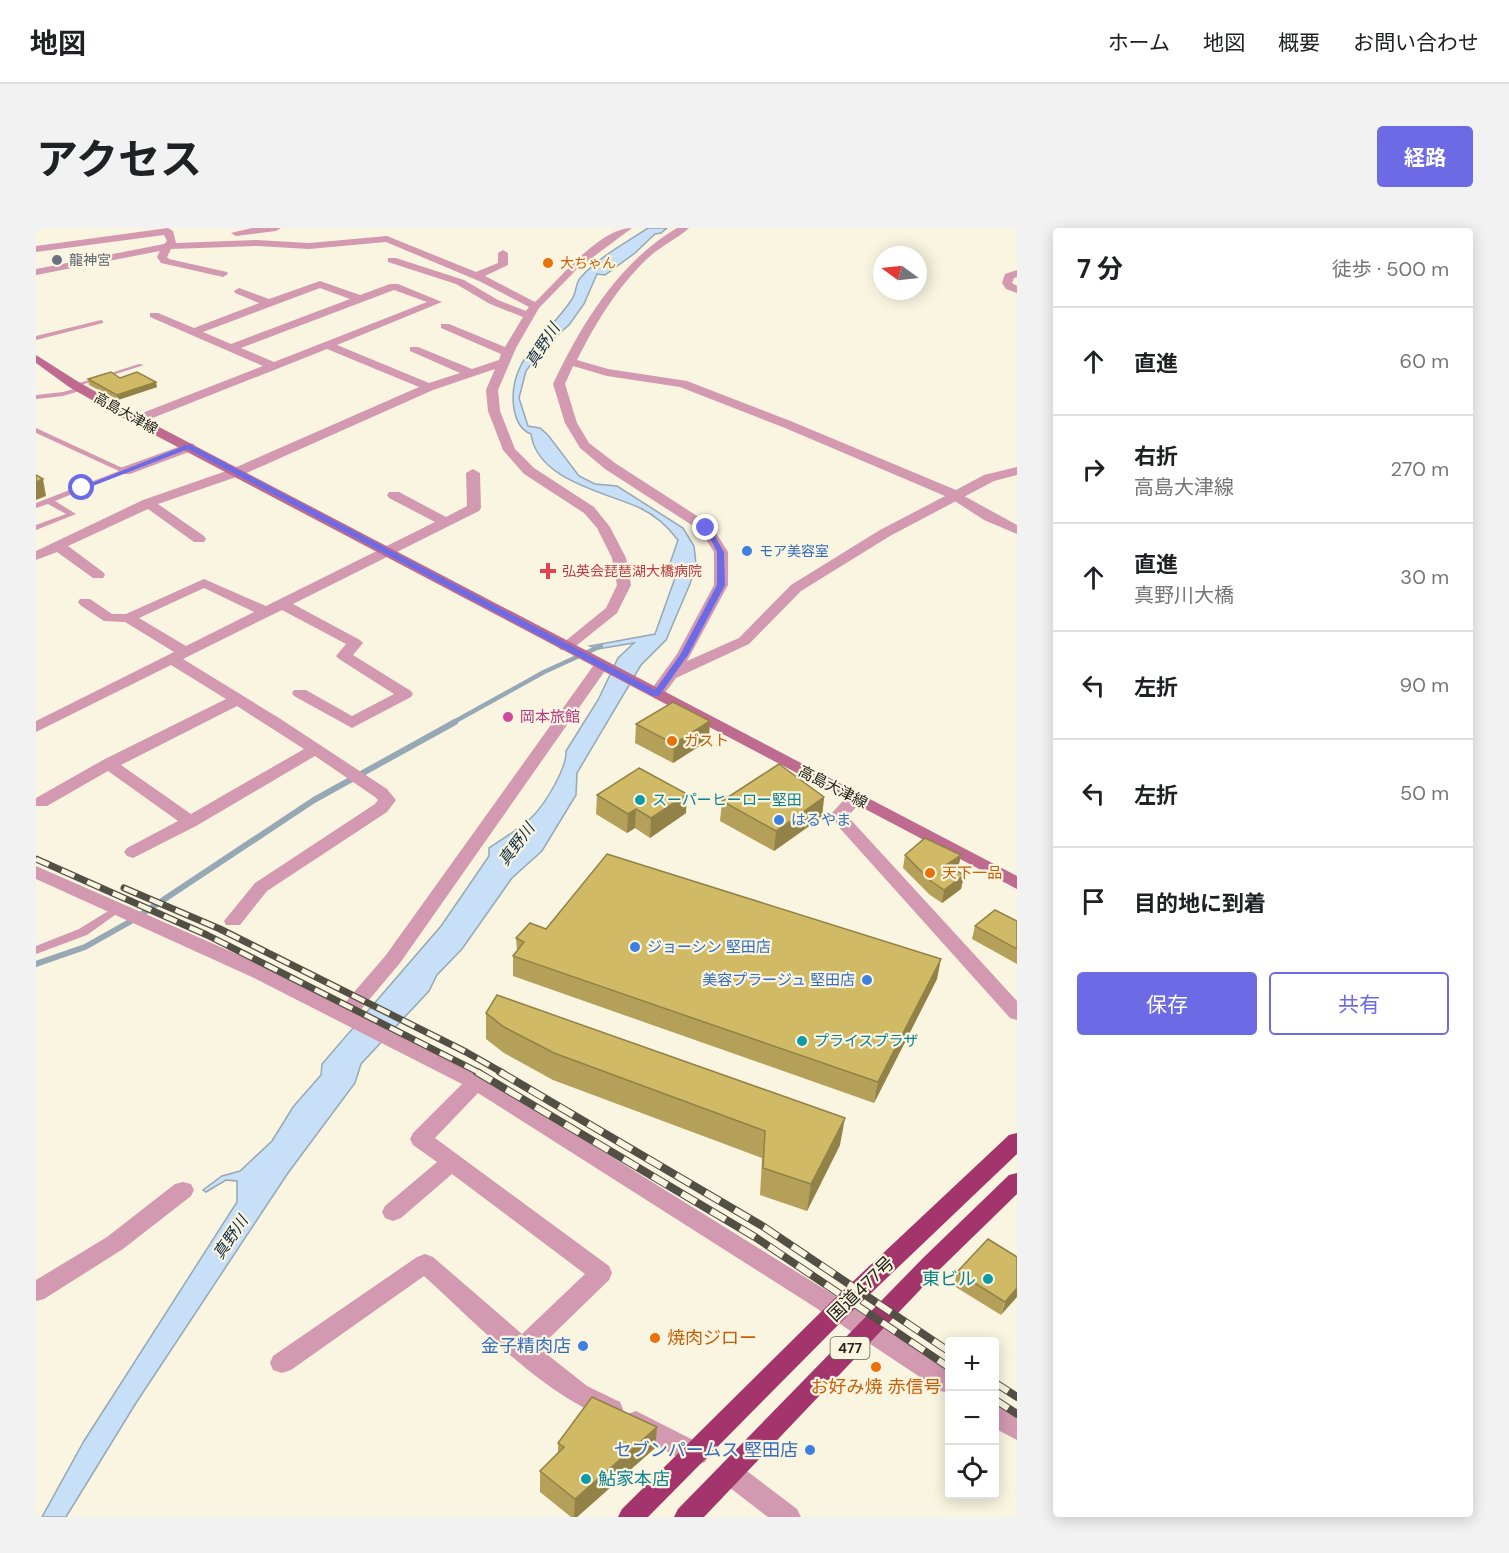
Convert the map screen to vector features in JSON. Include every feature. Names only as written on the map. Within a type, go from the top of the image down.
[{"type":"highway","name":"国道477号","points":[[631,1517],[838,1310],[1017,1141]]},
{"type":"highway","name":"国道477号","points":[[687,1517],[867,1329],[1017,1181]]},
{"type":"main road","name":"高島大津線","points":[[36,358],[78,387],[136,420],[1017,883]]},
{"type":"street","points":[[36,272],[169,243],[276,228]]},
{"type":"street","points":[[566,647],[612,609],[624,585],[619,558],[603,527],[589,510],[529,471],[509,450],[494,411],[492,390],[532,311],[573,267],[627,228]]},
{"type":"street","points":[[653,693],[684,655],[721,585],[721,552],[706,528],[610,466],[584,445],[571,423],[559,384],[569,361],[614,294],[642,258],[684,228]]},
{"type":"street","points":[[36,249],[168,231],[169,243],[162,257],[165,261],[202,271],[224,274]]},
{"type":"street","points":[[169,243],[257,243],[309,246],[387,238],[476,276],[532,311]]},
{"type":"street","points":[[476,276],[503,265],[503,253]]},
{"type":"street","points":[[392,260],[460,282],[494,302],[532,311]]},
{"type":"street","points":[[1017,273],[1009,276],[1007,283],[1017,290]]},
{"type":"street","points":[[193,332],[320,284],[360,299]]},
{"type":"street","points":[[136,420],[437,302],[394,286],[231,348]]},
{"type":"street","points":[[239,291],[270,303]]},
{"type":"street","points":[[154,315],[273,366]]},
{"type":"street","points":[[445,326],[507,358]]},
{"type":"street","points":[[326,345],[429,387]]},
{"type":"street","points":[[414,349],[471,373]]},
{"type":"street","points":[[36,556],[148,503],[237,472],[429,387],[507,358]]},
{"type":"street","points":[[569,361],[607,372],[683,384],[789,425],[955,495],[989,517],[1017,530]]},
{"type":"street","points":[[125,471],[189,447]]},
{"type":"street","points":[[670,674],[744,641],[796,588],[885,533],[989,478],[1017,471]]},
{"type":"street","points":[[36,727],[474,508],[473,473]]},
{"type":"street","points":[[394,495],[446,522]]},
{"type":"street","points":[[148,503],[199,539]]},
{"type":"street","points":[[58,546],[98,575]]},
{"type":"street","points":[[84,602],[109,618],[128,618],[204,583],[266,612]]},
{"type":"street","points":[[282,604],[355,643],[344,656],[405,694],[352,723],[300,693]]},
{"type":"street","points":[[128,618],[238,699],[381,793],[387,800],[381,808],[261,888],[233,921]]},
{"type":"street","points":[[349,1017],[393,959],[601,665]]},
{"type":"street","points":[[41,802],[109,764],[238,699]]},
{"type":"street","points":[[133,852],[190,822],[315,749]]},
{"type":"street","points":[[109,764],[190,822]]},
{"type":"street","points":[[855,798],[841,813],[843,821],[1017,1013]]},
{"type":"street","points":[[36,873],[259,972],[411,1047],[476,1082],[838,1310],[945,1381]]},
{"type":"street","points":[[476,1082],[422,1139],[601,1273],[522,1349]]},
{"type":"street","points":[[393,1212],[452,1162]]},
{"type":"street","points":[[36,1292],[115,1243],[183,1190]]},
{"type":"street","points":[[282,1363],[424,1263],[522,1349],[578,1393],[696,1454]]},
{"type":"street","points":[[999,1417],[1017,1429]]},
{"type":"street","points":[[730,1473],[788,1517]]},
{"type":"lane","points":[[36,338],[101,322]]},
{"type":"lane","points":[[36,397],[63,394],[141,365]]},
{"type":"lane","points":[[36,430],[125,471]]},
{"type":"lane","points":[[36,506],[125,471]]},
{"type":"lane","points":[[36,528],[72,514],[48,501]]},
{"type":"lane","points":[[36,950],[83,932],[118,908]]},
{"type":"water","name":"真野川","points":[[648,228],[667,228],[655,234],[635,253],[605,275],[597,274],[584,304],[569,325],[544,347],[526,371],[519,398],[528,426],[540,428],[548,435],[579,476],[595,484],[617,486],[683,528],[694,546],[696,564],[666,640],[641,665],[577,773],[576,795],[542,851],[512,878],[462,949],[437,975],[429,991],[361,1064],[355,1083],[288,1173],[136,1403],[66,1517],[42,1517],[84,1441],[237,1202],[237,1181],[226,1180],[206,1192],[203,1190],[222,1176],[240,1171],[272,1141],[293,1107],[321,1075],[322,1064],[441,926],[489,856],[489,848],[527,821],[543,804],[563,767],[566,751],[598,700],[618,658],[634,643],[598,649],[590,646],[655,634],[675,578],[667,572],[678,540],[670,530],[646,511],[575,482],[546,463],[536,450],[531,434],[524,430],[517,421],[513,391],[516,376],[523,362],[572,299],[581,277],[604,257]]},
{"type":"building","points":[[111,372],[120,378],[137,372],[156,382],[117,395],[88,379]]},
{"type":"building","points":[[36,475],[43,479],[36,482]]},
{"type":"building","points":[[673,702],[710,721],[674,744],[636,724]]},
{"type":"building","points":[[779,764],[824,797],[776,831],[722,801]]},
{"type":"building","points":[[639,768],[687,794],[651,818],[636,809],[628,814],[597,795]]},
{"type":"building","points":[[925,838],[961,855],[946,865],[964,875],[944,890],[932,882],[905,855]]},
{"type":"building","name":"プライスプラザ","points":[[607,854],[941,959],[878,1082],[513,956],[524,942],[516,938],[530,923],[546,929]]},
{"type":"building","points":[[995,910],[1017,921],[1017,949],[975,926]]},
{"type":"building","points":[[497,995],[845,1118],[811,1184],[763,1168],[765,1131],[554,1053],[504,1027],[486,1013]]},
{"type":"building","name":"東ビル","points":[[988,1239],[1017,1257],[1017,1288],[1005,1302],[957,1272]]},
{"type":"building","name":"鮎家本店","points":[[592,1397],[657,1427],[575,1499],[540,1471],[564,1447],[558,1443]]},
{"type":"waterway","points":[[452,723],[544,672],[601,646]]},
{"type":"waterway","points":[[36,964],[85,947],[133,920],[314,800],[455,722]]},
{"type":"railway","points":[[36,859],[207,935],[480,1073]]},
{"type":"railway","points":[[124,888],[220,929],[466,1052],[503,1073]]},
{"type":"railway","points":[[477,1072],[755,1237],[945,1365]]},
{"type":"railway","points":[[500,1072],[764,1227],[945,1349]]},
{"type":"railway","points":[[999,1385],[1017,1397]]},
{"type":"railway","points":[[999,1402],[1017,1414]]},
{"type":"place","name":"龍神宮","points":[[57,260]]},
{"type":"place","name":"大ちゃん","points":[[548,263]]},
{"type":"place","name":"モア美容室","points":[[747,551]]},
{"type":"place","name":"弘英会琵琶湖大橋病院","points":[[548,571]]},
{"type":"place","name":"岡本旅館","points":[[508,717]]},
{"type":"place","name":"ガスト","points":[[672,741]]},
{"type":"place","name":"スーパーヒーロー堅田","points":[[640,800]]},
{"type":"place","name":"はるやま","points":[[779,820]]},
{"type":"place","name":"天下一品","points":[[930,873]]},
{"type":"place","name":"ジョーシン 堅田店","points":[[635,947]]},
{"type":"place","name":"美容プラージュ 堅田店","points":[[867,980]]},
{"type":"place","name":"プライスプラザ","points":[[802,1041]]},
{"type":"place","name":"東ビル","points":[[988,1279]]},
{"type":"place","name":"焼肉ジロー","points":[[655,1338]]},
{"type":"place","name":"金子精肉店","points":[[583,1346]]},
{"type":"place","name":"お好み焼 赤信号","points":[[876,1367]]},
{"type":"place","name":"セブンパームス 堅田店","points":[[810,1450]]},
{"type":"place","name":"鮎家本店","points":[[586,1479]]},
{"type":"route","points":[[82,488],[189,447],[656,694],[684,655],[721,585],[723,565],[721,552],[706,528]]}]
